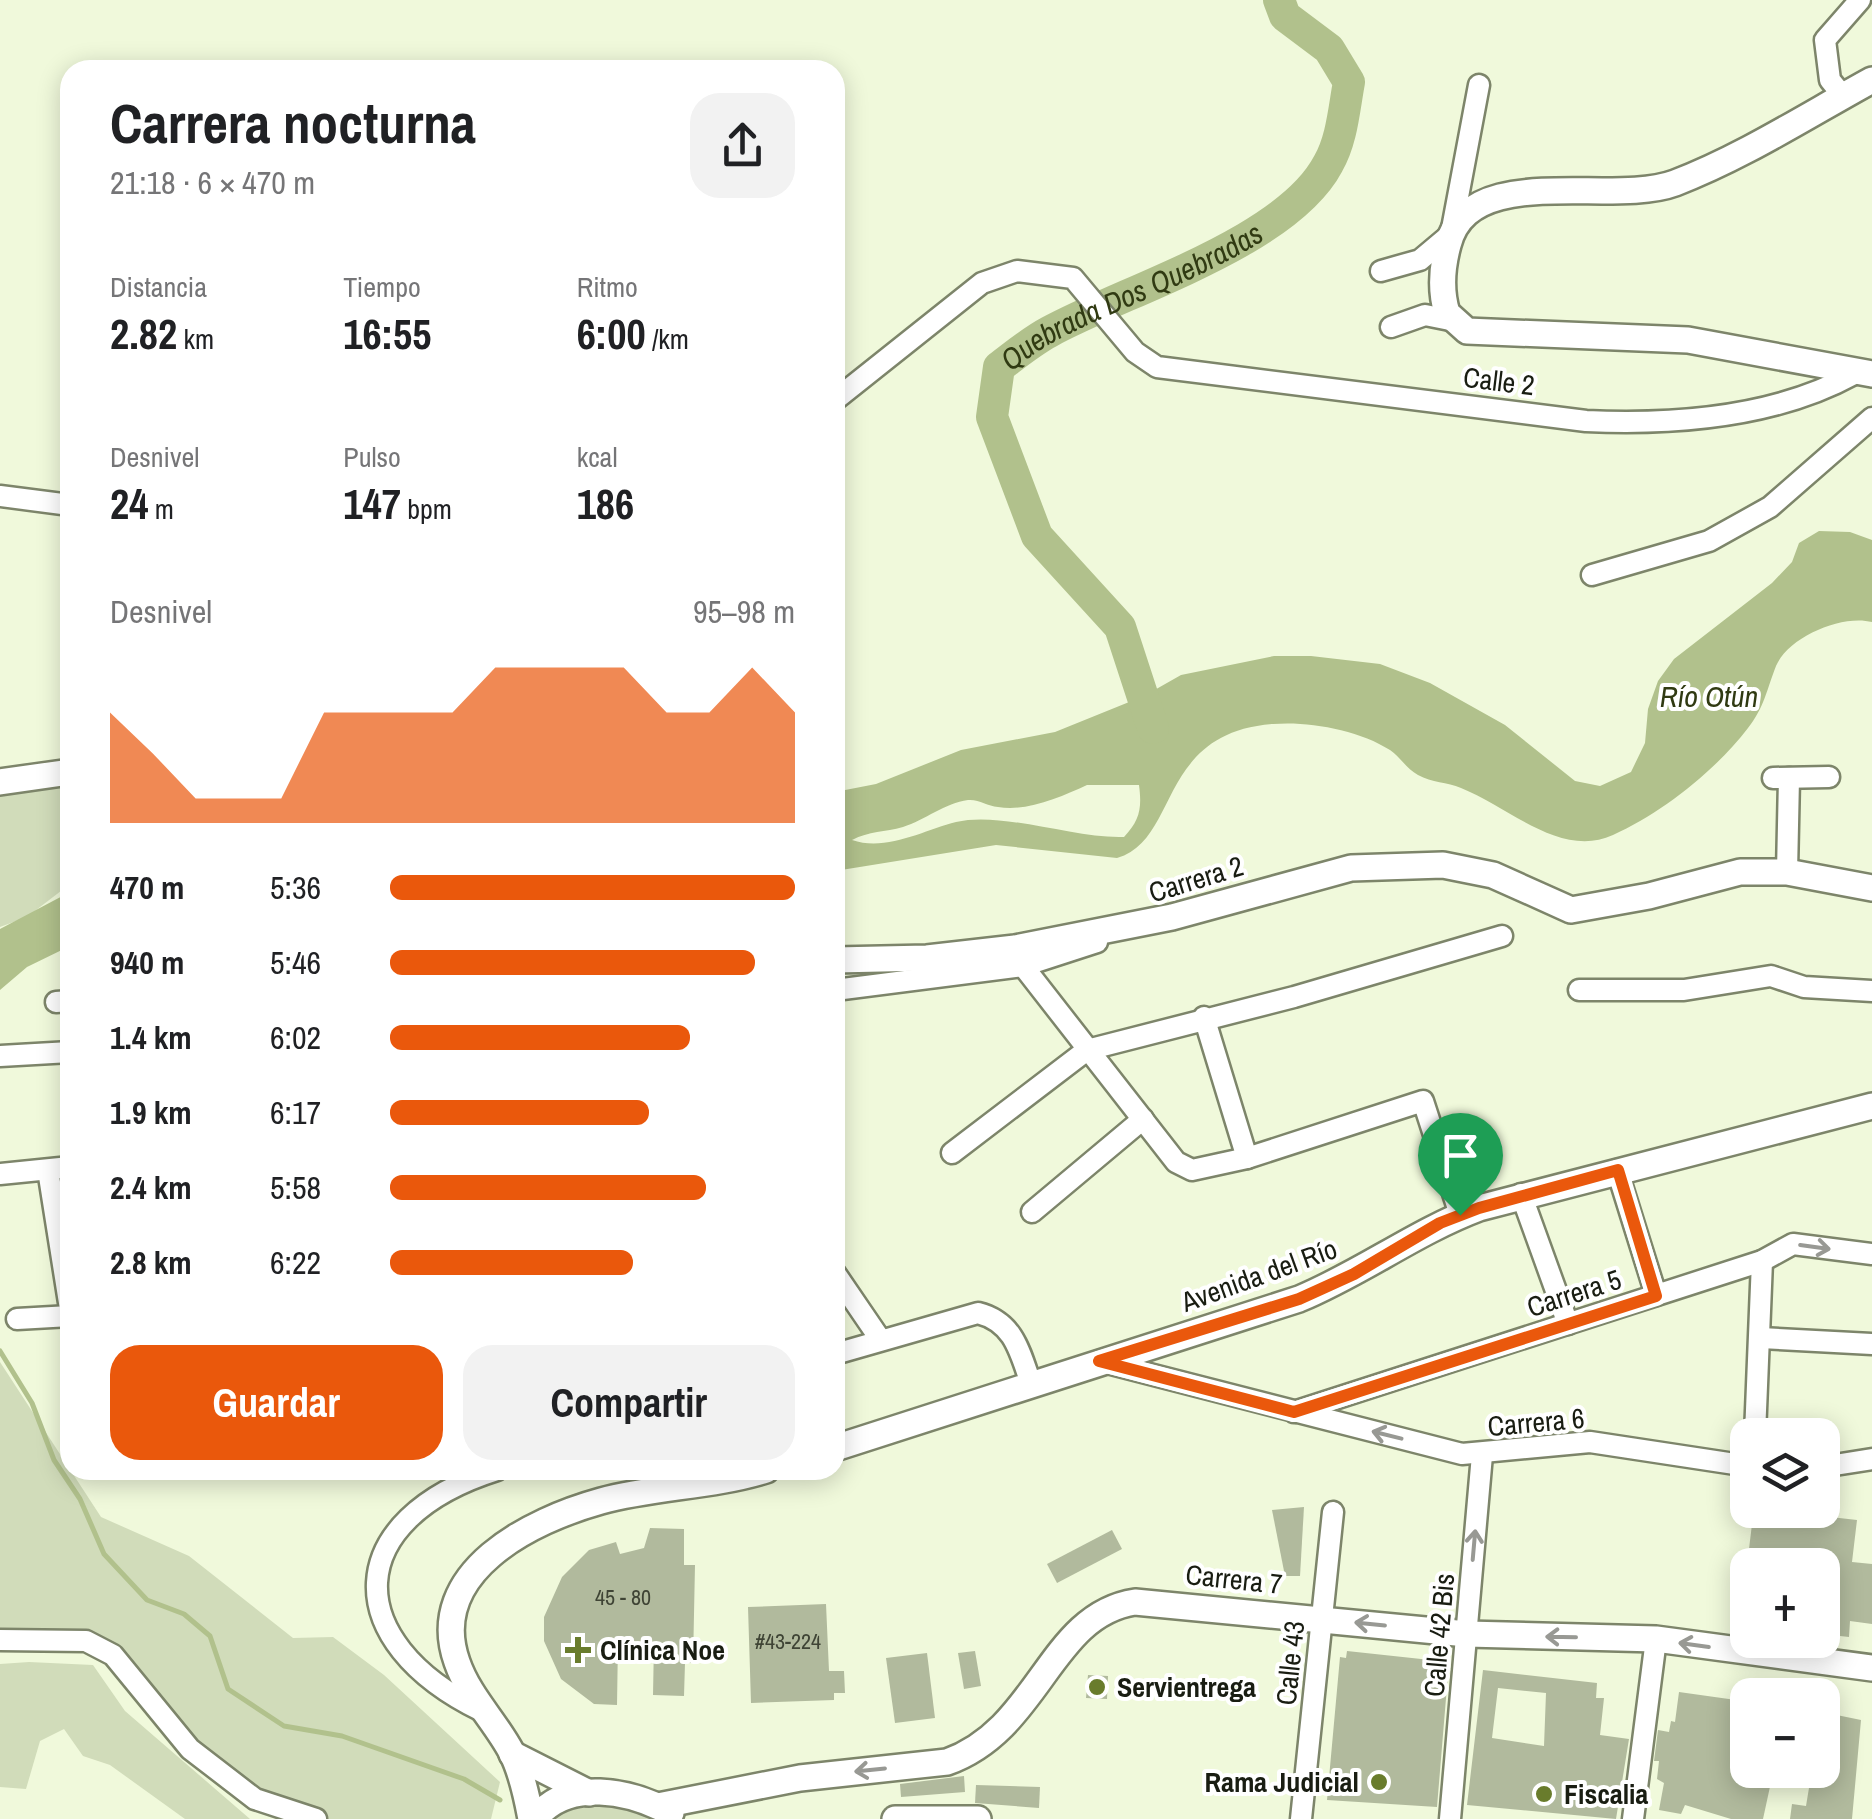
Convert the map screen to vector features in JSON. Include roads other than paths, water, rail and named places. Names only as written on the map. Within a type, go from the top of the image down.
[{"type":"main road","points":[[1863,374],[1688,340],[1479,333],[1450,320],[1442,273],[1450,234],[1476,204],[1490,196],[1623,194],[1672,184],[1872,80]]},
{"type":"main road","points":[[0,782],[60,773]]},
{"type":"main road","name":"Carrera 2","points":[[1172,917],[1351,868],[1442,864],[1493,875],[1572,910],[1649,896],[1740,872],[1787,872]]},
{"type":"main road","points":[[1787,872],[1872,888]]},
{"type":"main road","points":[[845,959],[1016,948],[1172,917]]},
{"type":"main road","name":"Avenida del Río","points":[[845,1445],[1299,1299],[1460,1215],[1521,1194],[1872,1106]]},
{"type":"main road","points":[[668,1812],[619,1794],[589,1793],[564,1796],[533,1819],[512,1754],[482,1711],[456,1660],[454,1617],[468,1579],[497,1549],[543,1523],[598,1502],[729,1480]]},
{"type":"main road","name":"Carrera 7","points":[[668,1812],[800,1778],[929,1764],[966,1755],[1020,1711],[1074,1635],[1096,1615],[1121,1604],[1166,1602],[1466,1634],[1656,1639],[1872,1668]]},
{"type":"main road","points":[[512,1754],[589,1793]]},
{"type":"main road","points":[[895,1819],[978,1819]]},
{"type":"street","points":[[1843,96],[1830,80],[1825,40],[1860,0]]},
{"type":"street","points":[[1381,271],[1420,260],[1450,234],[1479,84]]},
{"type":"street","name":"Calle 2","points":[[845,392],[982,283],[1017,270],[1073,278],[1135,352],[1157,366],[1586,420],[1652,424],[1758,408],[1810,395],[1863,374]]},
{"type":"street","points":[[1391,327],[1424,316],[1450,320]]},
{"type":"street","points":[[1592,575],[1709,542],[1770,508],[1872,418]]},
{"type":"street","points":[[0,496],[60,504]]},
{"type":"street","points":[[1787,872],[1781,778],[1829,778]]},
{"type":"street","name":"Carrera 2","points":[[845,990],[1022,966],[1172,917]]},
{"type":"street","points":[[952,1153],[1087,1050],[1294,997],[1502,936]]},
{"type":"street","points":[[1022,966],[1176,1162],[1192,1170],[1247,1158],[1423,1101],[1460,1215]]},
{"type":"street","points":[[1578,990],[1684,990],[1772,976],[1804,987],[1872,991]]},
{"type":"street","points":[[1204,1017],[1247,1158]]},
{"type":"street","points":[[0,1056],[60,1053]]},
{"type":"street","points":[[1032,1212],[1144,1119]]},
{"type":"street","points":[[0,1174],[59,1168]]},
{"type":"street","points":[[1618,1170],[1656,1296]]},
{"type":"street","points":[[1521,1194],[1568,1324]]},
{"type":"street","name":"Carrera 5","points":[[1294,1412],[1762,1261],[1793,1244],[1872,1254]]},
{"type":"street","points":[[1756,1418],[1762,1261]]},
{"type":"street","points":[[845,1288],[880,1340]]},
{"type":"street","points":[[17,1319],[60,1313]]},
{"type":"street","points":[[845,1351],[960,1315],[993,1317],[1014,1338],[1031,1384]]},
{"type":"street","points":[[1761,1338],[1872,1344]]},
{"type":"street","name":"Carrera 6","points":[[1099,1361],[1294,1412],[1482,1455],[1590,1442],[1730,1463]]},
{"type":"street","name":"Calle 42 Bis","points":[[1450,1819],[1482,1455]]},
{"type":"street","points":[[1840,1464],[1872,1459]]},
{"type":"street","points":[[474,1480],[425,1501],[397,1529],[380,1558],[377,1595],[390,1636],[449,1695],[482,1711]]},
{"type":"street","name":"Calle 43","points":[[1300,1819],[1333,1512]]},
{"type":"street","points":[[1633,1819],[1656,1639]]},
{"type":"street","points":[[0,1640],[86,1641],[113,1656],[190,1749],[255,1799],[316,1819]]},
{"type":"water","name":"Río Otún","points":[[1819,531],[1850,532],[1872,540],[1872,622],[1832,625],[1792,646],[1776,666],[1753,721],[1720,760],[1669,803],[1613,835],[1594,841],[1555,836],[1479,796],[1418,775],[1390,750],[1364,737],[1318,726],[1273,724],[1235,732],[1208,746],[1189,766],[1152,831],[1137,847],[1117,858],[996,845],[845,869],[845,790],[876,784],[961,750],[1055,732],[1144,696],[1181,675],[1274,656],[1380,664],[1430,683],[1505,725],[1575,781],[1600,786],[1631,772],[1645,743],[1648,709],[1658,681],[1674,659],[1772,583],[1792,562],[1799,543]],"holes":[[[1087,785],[1139,785],[1134,825],[1124,837],[974,820],[891,842],[852,840],[903,827],[968,800],[1020,807],[1055,799]]]},
{"type":"water","points":[[60,897],[60,951],[27,967],[0,990],[0,929]]},
{"type":"waterway","name":"Quebrada Dos Quebradas","points":[[1153,728],[1120,627],[1037,536],[992,417],[999,367],[1049,332],[1241,241],[1307,192],[1328,164],[1336,145],[1349,82],[1329,49],[1285,16],[1279,0]]},
{"type":"waterway","points":[[0,1351],[32,1403],[60,1469]]},
{"type":"waterway","points":[[67,1480],[104,1554],[147,1600],[184,1614],[210,1636],[228,1689],[284,1726],[342,1736],[464,1779],[500,1800]]},
{"type":"place","name":"Clínica Noe","points":[[578,1650]]},
{"type":"place","name":"Servientrega","points":[[1097,1687]]},
{"type":"place","name":"Rama Judicial","points":[[1379,1782]]},
{"type":"place","name":"Fiscalia","points":[[1544,1794]]}]
